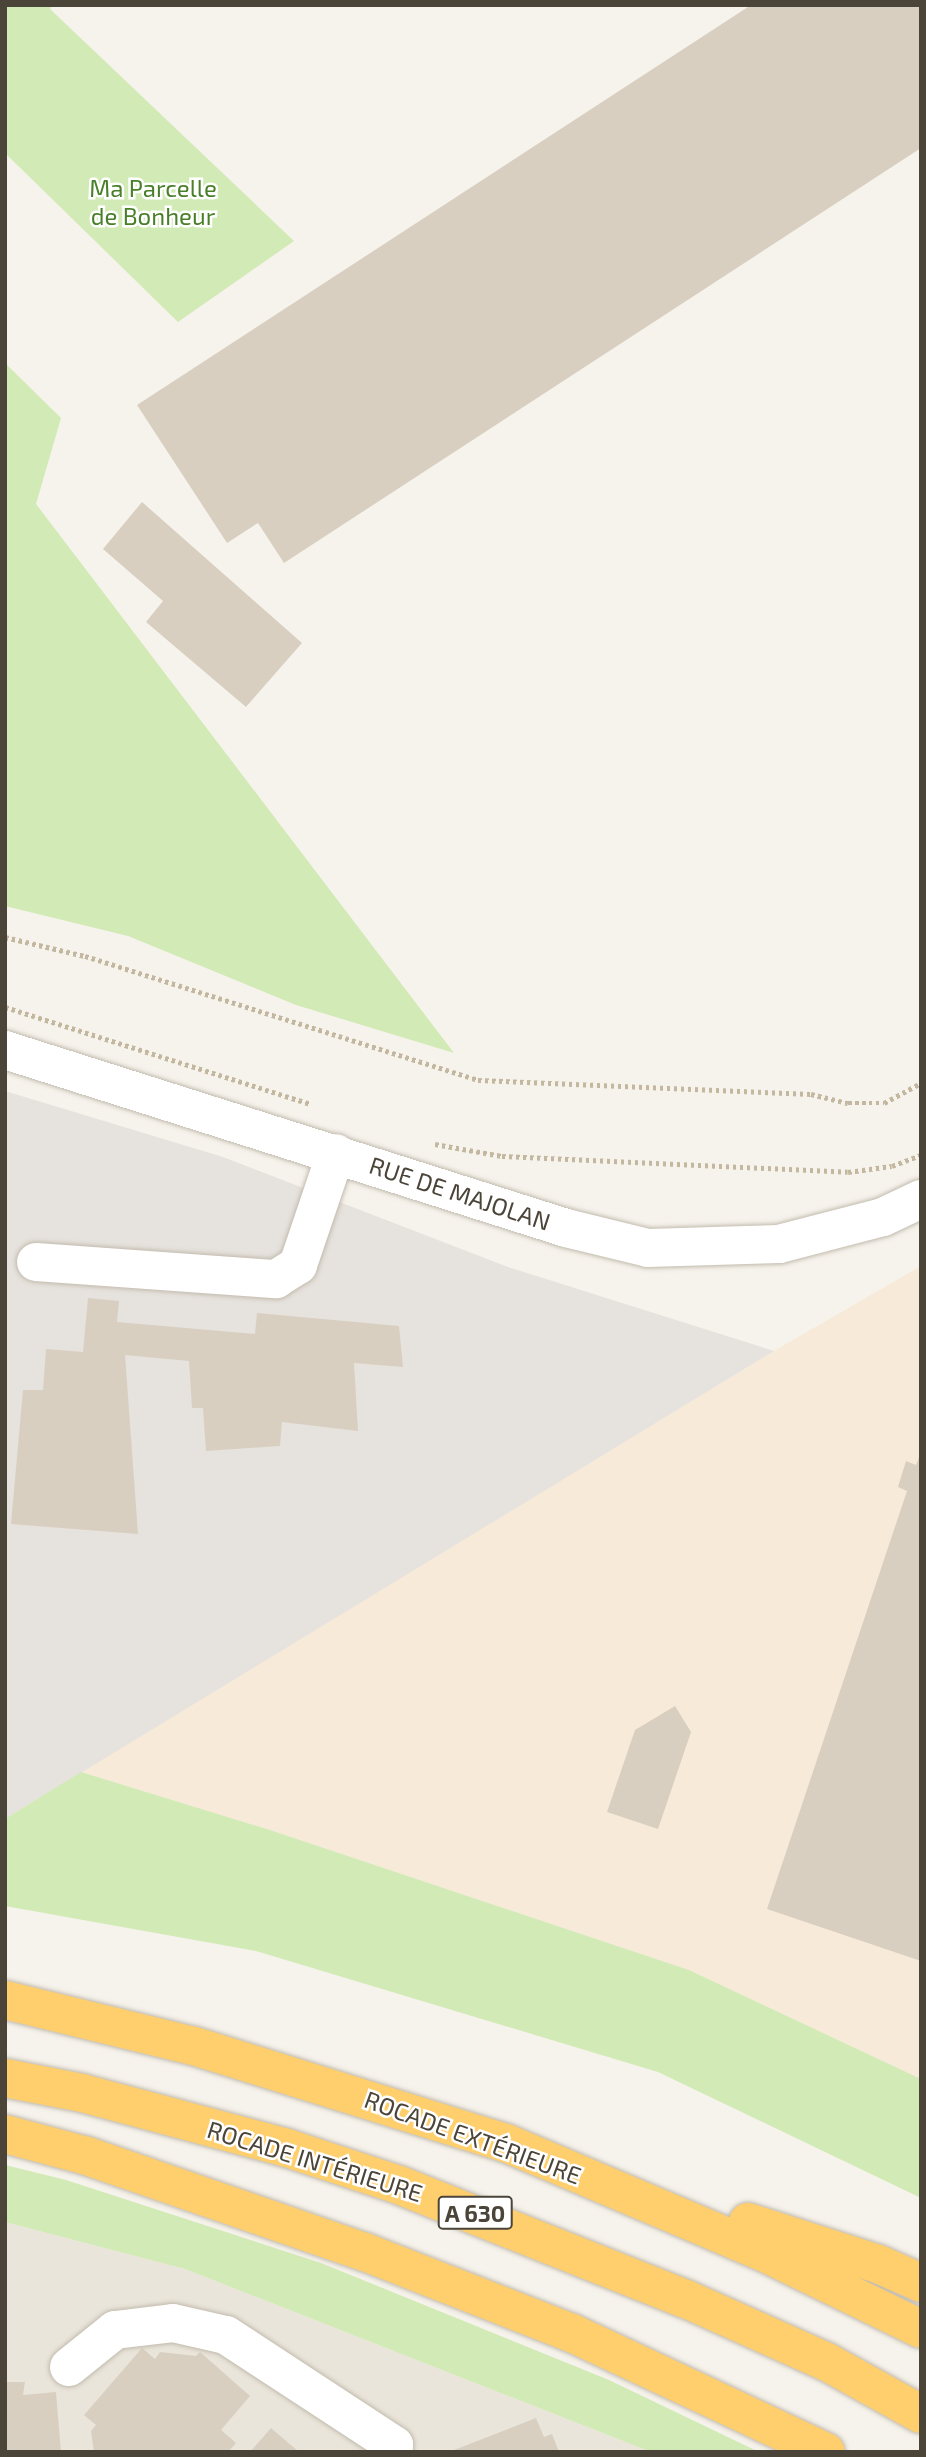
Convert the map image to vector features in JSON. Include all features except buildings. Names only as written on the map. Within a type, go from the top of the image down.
[{"type":"highway","name":"ROCADE EXTÉRIEURE","points":[[5,2000],[194,2046],[506,2143],[761,2250],[921,2329]]},
{"type":"highway","name":"ROCADE INTÉRIEURE","points":[[5,2078],[82,2093],[287,2148],[425,2195],[686,2299],[827,2362],[921,2414]]},
{"type":"highway","points":[[5,2134],[87,2156],[365,2252],[572,2333],[826,2452]]},
{"type":"highway","points":[[506,2143],[878,2264],[921,2283]]},
{"type":"street","name":"RUE DE MAJOLAN","points":[[5,1050],[337,1153],[566,1228],[648,1248],[779,1244],[883,1217],[921,1199]]},
{"type":"street","points":[[36,1262],[276,1279],[299,1265],[337,1153]]},
{"type":"street","points":[[69,2367],[115,2330],[173,2323],[226,2335],[394,2445],[390,2452]]},
{"type":"path","points":[[5,937],[85,956],[478,1080],[811,1094],[848,1103],[884,1103],[921,1083]]},
{"type":"path","points":[[5,1007],[320,1107]]},
{"type":"path","points":[[425,1141],[502,1156],[723,1169],[848,1172],[892,1166],[921,1155]]},
{"type":"shaded area","points":[[5,1091],[223,1157],[508,1267],[774,1351],[5,1819]]},
{"type":"shaded area","points":[[921,1266],[921,2079],[689,1970],[267,1829],[81,1772],[774,1351]]},
{"type":"shaded area","points":[[5,2222],[185,2269],[651,2452],[5,2452]]},
{"type":"green space","name":"Ma Parcelle de Bonheur","points":[[5,5],[53,5],[50,9],[294,241],[178,322],[5,153]]},
{"type":"green space","points":[[5,363],[61,418],[36,504],[454,1053],[296,1005],[128,936],[5,906]]},
{"type":"green space","points":[[81,1772],[267,1829],[689,1970],[921,2079],[921,2198],[658,2072],[256,1951],[5,1906],[5,1819]]},
{"type":"green space","points":[[5,2165],[66,2180],[321,2263],[609,2380],[759,2452],[651,2452],[185,2269],[5,2222]]}]
